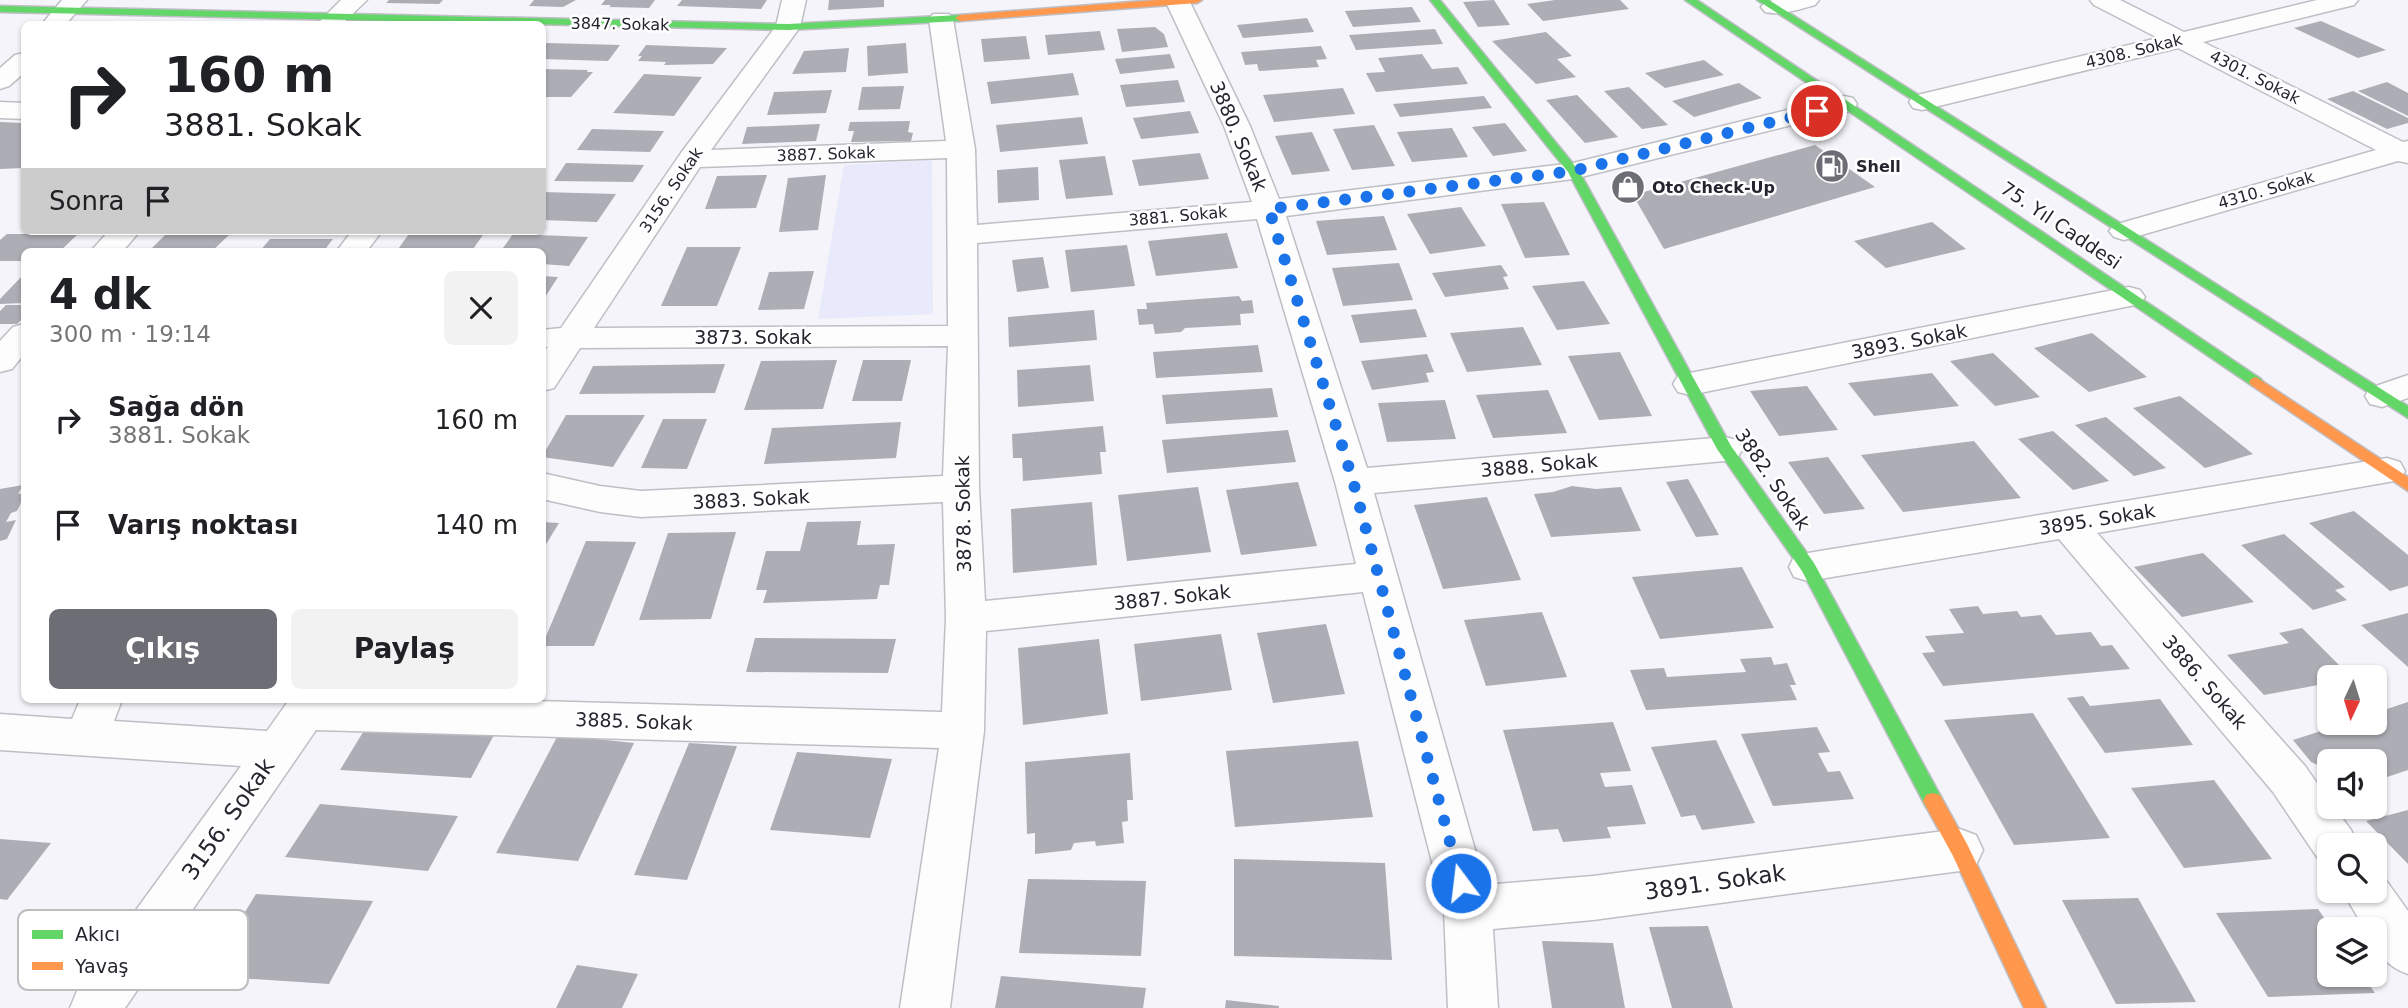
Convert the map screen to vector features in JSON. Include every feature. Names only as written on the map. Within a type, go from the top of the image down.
[{"type":"street","points":[[332,21],[355,0]]},
{"type":"street","name":"3847. Sokak","points":[[546,23],[791,14],[941,19],[1183,0]]},
{"type":"street","name":"3880. Sokak","points":[[1183,0],[1269,209],[1353,481],[1468,909],[1473,1008]]},
{"type":"street","name":"3882. Sokak","points":[[1435,0],[1573,171],[1725,449],[1808,568],[1960,850],[2035,1008]]},
{"type":"street","name":"75. Yıl Caddesi","points":[[1690,0],[2398,478]]},
{"type":"street","points":[[1768,4],[1807,0]]},
{"type":"street","name":"4301. Sokak","points":[[2102,0],[2406,151]]},
{"type":"street","name":"4308. Sokak","points":[[1922,102],[2346,0]]},
{"type":"street","name":"75. Yıl Caddesi","points":[[1768,4],[2124,231],[2399,399]]},
{"type":"street","name":"3847. Sokak","points":[[0,9],[170,12],[332,21]]},
{"type":"street","name":"3156. Sokak","points":[[546,369],[557,338],[691,159],[791,14]]},
{"type":"street","name":"3878. Sokak","points":[[925,1008],[963,730],[966,618],[961,488],[964,336],[961,149],[941,19]]},
{"type":"street","points":[[0,81],[21,63]]},
{"type":"street","name":"3881. Sokak","points":[[963,234],[1269,209],[1573,171],[1844,104]]},
{"type":"street","points":[[0,110],[21,111]]},
{"type":"street","name":"3887. Sokak","points":[[691,159],[961,149]]},
{"type":"street","name":"4310. Sokak","points":[[2124,231],[2406,151]]},
{"type":"street","points":[[108,248],[121,235]]},
{"type":"street","name":"3893. Sokak","points":[[1690,384],[2129,297]]},
{"type":"street","name":"3873. Sokak","points":[[557,338],[964,336]]},
{"type":"street","name":"3888. Sokak","points":[[1353,481],[1725,449]]},
{"type":"street","name":"3895. Sokak","points":[[1808,568],[2068,524],[2398,478]]},
{"type":"street","name":"3883. Sokak","points":[[546,487],[600,499],[641,504],[961,488]]},
{"type":"street","name":"3886. Sokak","points":[[2068,524],[2289,779],[2327,833]]},
{"type":"street","name":"3887. Sokak","points":[[966,618],[1378,576]]},
{"type":"street","name":"3156. Sokak","points":[[164,910],[309,706]]},
{"type":"street","name":"3885. Sokak","points":[[309,706],[963,730]]},
{"type":"street","points":[[0,732],[94,719],[277,750]]},
{"type":"street","name":"3891. Sokak","points":[[1468,909],[1594,898],[1960,850]]},
{"type":"street","points":[[2374,903],[2408,951]]},
{"type":"street","name":"3156. Sokak","points":[[95,1008],[108,990]]},
{"type":"shaded area","points":[[932,160],[933,314],[818,319],[844,165]]},
{"type":"building","points":[[389,0],[443,0],[439,4],[386,3]]},
{"type":"building","points":[[534,0],[576,0],[563,7],[529,6]]},
{"type":"building","points":[[605,0],[655,0],[649,8],[601,5]]},
{"type":"building","points":[[682,0],[767,0],[761,9],[677,6]]},
{"type":"building","points":[[829,0],[884,0],[884,7],[828,10]]},
{"type":"building","points":[[1494,0],[1510,25],[1478,27],[1463,2]]},
{"type":"building","points":[[1555,0],[1620,0],[1629,9],[1543,21],[1527,4]]},
{"type":"building","points":[[1412,7],[1421,22],[1353,27],[1345,11]]},
{"type":"building","points":[[1307,18],[1314,32],[1243,38],[1237,25]]},
{"type":"building","points":[[2321,21],[2386,50],[2358,58],[2294,28]]},
{"type":"building","points":[[1155,27],[1164,34],[1168,47],[1122,52],[1117,29]]},
{"type":"building","points":[[1435,29],[1443,44],[1356,50],[1349,35]]},
{"type":"building","points":[[1100,31],[1105,50],[1048,55],[1045,35]]},
{"type":"building","points":[[1546,32],[1572,56],[1557,59],[1576,77],[1536,84],[1492,41]]},
{"type":"building","points":[[1026,36],[1030,59],[984,62],[981,39]]},
{"type":"building","points":[[906,43],[908,73],[868,76],[867,46]]},
{"type":"building","points":[[546,44],[620,45],[608,61],[546,59]]},
{"type":"building","points":[[646,45],[727,48],[713,64],[664,65],[666,62],[638,61],[642,56],[638,56]]},
{"type":"building","points":[[1321,46],[1327,59],[1316,60],[1319,67],[1259,71],[1257,64],[1245,65],[1241,52]]},
{"type":"building","points":[[849,48],[846,72],[792,74],[804,51]]},
{"type":"building","points":[[1170,54],[1175,68],[1120,74],[1115,59]]},
{"type":"building","points":[[1422,54],[1432,69],[1458,67],[1468,84],[1376,92],[1366,73],[1385,72],[1378,58]]},
{"type":"building","points":[[1704,60],[1724,75],[1665,88],[1645,73]]},
{"type":"building","points":[[546,69],[593,72],[571,97],[546,97]]},
{"type":"building","points":[[1073,73],[1079,95],[991,104],[987,82]]},
{"type":"building","points":[[644,74],[702,77],[674,116],[613,113]]},
{"type":"building","points":[[1178,80],[1185,102],[1126,107],[1120,85]]},
{"type":"building","points":[[2387,82],[2408,93],[2408,116],[2358,91]]},
{"type":"building","points":[[1739,83],[1762,98],[1694,117],[1672,101]]},
{"type":"building","points":[[904,86],[900,109],[858,110],[862,87]]},
{"type":"building","points":[[1629,87],[1668,125],[1642,129],[1604,91]]},
{"type":"building","points":[[1343,88],[1355,114],[1274,122],[1263,95]]},
{"type":"building","points":[[832,90],[826,113],[767,115],[774,92]]},
{"type":"building","points":[[2353,91],[2408,118],[2408,123],[2387,129],[2327,99]]},
{"type":"building","points":[[1577,95],[1618,137],[1585,143],[1546,100]]},
{"type":"building","points":[[1484,96],[1492,108],[1400,117],[1393,104]]},
{"type":"building","points":[[1190,111],[1199,133],[1141,139],[1133,118]]},
{"type":"building","points":[[1082,117],[1088,144],[1000,152],[996,125]]},
{"type":"building","points":[[910,121],[908,132],[913,133],[911,141],[851,142],[854,131],[848,131],[850,122]]},
{"type":"building","points":[[0,122],[21,123],[21,168],[0,169]]},
{"type":"building","points":[[1505,123],[1527,151],[1493,156],[1472,127]]},
{"type":"building","points":[[820,124],[816,141],[742,144],[747,127]]},
{"type":"building","points":[[1374,125],[1395,166],[1352,170],[1333,129]]},
{"type":"building","points":[[1452,128],[1468,157],[1412,162],[1397,132]]},
{"type":"building","points":[[592,129],[664,131],[650,152],[577,150]]},
{"type":"building","points":[[1312,132],[1330,171],[1292,175],[1275,136]]},
{"type":"building","points":[[1815,145],[1875,187],[1664,249],[1633,195]]},
{"type":"building","points":[[1200,153],[1209,179],[1139,186],[1132,160]]},
{"type":"building","points":[[1105,156],[1113,195],[1066,199],[1059,160]]},
{"type":"building","points":[[566,163],[644,165],[633,182],[554,181]]},
{"type":"building","points":[[1038,167],[1039,200],[998,203],[997,170]]},
{"type":"building","points":[[767,175],[756,208],[705,209],[717,176]]},
{"type":"building","points":[[826,175],[818,230],[779,232],[788,178]]},
{"type":"building","points":[[546,192],[616,194],[597,222],[546,220]]},
{"type":"building","points":[[1544,202],[1570,255],[1525,258],[1501,204]]},
{"type":"building","points":[[1461,207],[1486,246],[1430,254],[1407,214]]},
{"type":"building","points":[[1384,216],[1397,250],[1327,255],[1316,221]]},
{"type":"building","points":[[1932,222],[1966,249],[1886,268],[1854,241]]},
{"type":"building","points":[[1227,233],[1238,268],[1156,276],[1148,241]]},
{"type":"building","points":[[7,234],[77,235],[63,248],[21,248],[21,261],[0,261],[0,240]]},
{"type":"building","points":[[165,235],[229,235],[215,248],[152,248]]},
{"type":"building","points":[[408,235],[483,235],[474,248],[399,248]]},
{"type":"building","points":[[512,235],[588,237],[569,266],[546,264],[546,248],[503,248]]},
{"type":"building","points":[[270,239],[333,239],[326,248],[262,248]]},
{"type":"building","points":[[1127,245],[1135,286],[1071,292],[1065,250]]},
{"type":"building","points":[[687,247],[741,247],[717,306],[661,306]]},
{"type":"building","points":[[1043,257],[1049,288],[1017,292],[1012,260]]},
{"type":"building","points":[[1399,263],[1413,300],[1343,306],[1332,268]]},
{"type":"building","points":[[1501,265],[1508,276],[1503,277],[1509,289],[1445,297],[1432,273]]},
{"type":"building","points":[[814,271],[804,309],[758,310],[769,272]]},
{"type":"building","points":[[546,276],[558,277],[546,296]]},
{"type":"building","points":[[21,277],[21,303],[0,304],[0,299]]},
{"type":"building","points":[[1584,281],[1610,324],[1557,330],[1532,286]]},
{"type":"building","points":[[1239,296],[1242,301],[1252,300],[1254,313],[1240,314],[1241,325],[1185,328],[1181,332],[1155,334],[1153,324],[1139,325],[1137,309],[1147,309],[1146,303]]},
{"type":"building","points":[[6,305],[21,305],[21,320],[17,324],[0,324],[0,311]]},
{"type":"building","points":[[1416,309],[1427,337],[1360,343],[1351,315]]},
{"type":"building","points":[[1094,310],[1097,340],[1009,347],[1008,317]]},
{"type":"building","points":[[1523,327],[1542,365],[1467,372],[1450,333]]},
{"type":"building","points":[[2092,333],[2147,377],[2089,392],[2034,348]]},
{"type":"building","points":[[1258,345],[1263,372],[1156,378],[1153,352]]},
{"type":"building","points":[[1620,352],[1652,416],[1599,420],[1568,356]]},
{"type":"building","points":[[1993,353],[2040,397],[1995,406],[1950,361]]},
{"type":"building","points":[[1427,354],[1434,372],[1426,373],[1429,382],[1372,390],[1361,361]]},
{"type":"building","points":[[837,360],[823,409],[744,410],[761,361]]},
{"type":"building","points":[[863,360],[911,360],[902,401],[852,401]]},
{"type":"building","points":[[725,364],[715,393],[579,394],[593,366]]},
{"type":"building","points":[[1090,365],[1094,401],[1018,407],[1017,370]]},
{"type":"building","points":[[1932,373],[1959,406],[1874,416],[1848,383]]},
{"type":"building","points":[[1807,386],[1838,430],[1779,436],[1750,391]]},
{"type":"building","points":[[1272,388],[1278,417],[1166,424],[1162,395]]},
{"type":"building","points":[[1548,390],[1567,433],[1493,438],[1476,395]]},
{"type":"building","points":[[2180,396],[2253,454],[2205,468],[2133,408]]},
{"type":"building","points":[[1445,400],[1456,439],[1387,442],[1378,403]]},
{"type":"building","points":[[566,415],[645,415],[613,467],[546,458],[546,450]]},
{"type":"building","points":[[2106,417],[2166,468],[2134,476],[2075,425]]},
{"type":"building","points":[[663,419],[707,419],[687,469],[641,468]]},
{"type":"building","points":[[901,422],[896,458],[764,464],[772,428]]},
{"type":"building","points":[[1103,426],[1106,452],[1100,452],[1102,474],[1023,481],[1022,458],[1013,458],[1012,434]]},
{"type":"building","points":[[1288,430],[1296,462],[1167,473],[1162,440]]},
{"type":"building","points":[[2053,431],[2109,481],[2073,490],[2018,439]]},
{"type":"building","points":[[1974,441],[2021,498],[1903,512],[1861,455]]},
{"type":"building","points":[[1828,457],[1865,509],[1824,514],[1788,462]]},
{"type":"building","points":[[1688,479],[1719,535],[1696,537],[1666,482]]},
{"type":"building","points":[[1298,482],[1317,546],[1241,555],[1226,490]]},
{"type":"building","points":[[21,485],[18,494],[21,494],[21,502],[6,522],[16,520],[7,539],[0,541],[0,489]]},
{"type":"building","points":[[1572,486],[1596,489],[1621,487],[1641,531],[1551,537],[1534,494]]},
{"type":"building","points":[[1198,487],[1211,552],[1127,561],[1118,495]]},
{"type":"building","points":[[1487,497],[1521,580],[1443,589],[1414,505]]},
{"type":"building","points":[[1092,502],[1097,565],[1013,573],[1011,509]]},
{"type":"building","points":[[2354,511],[2408,555],[2408,586],[2390,591],[2309,523]]},
{"type":"building","points":[[861,521],[857,545],[895,544],[889,585],[880,585],[877,599],[763,603],[767,590],[756,590],[766,551],[800,551],[807,522]]},
{"type":"building","points":[[546,522],[559,523],[546,544]]},
{"type":"building","points":[[736,532],[711,619],[639,620],[668,533]]},
{"type":"building","points":[[2284,534],[2345,587],[2335,590],[2347,600],[2313,610],[2241,545]]},
{"type":"building","points":[[586,541],[636,542],[594,646],[546,646],[546,636]]},
{"type":"building","points":[[2203,553],[2254,602],[2182,617],[2134,567]]},
{"type":"building","points":[[1742,567],[1774,628],[1660,639],[1632,577]]},
{"type":"building","points":[[1978,606],[1983,614],[2017,611],[2021,617],[2041,615],[2056,635],[2091,632],[2101,646],[2112,645],[2130,669],[1943,686],[1922,653],[1935,652],[1925,636],[1964,633],[1949,609]]},
{"type":"building","points":[[1542,612],[1567,677],[1486,686],[1464,620]]},
{"type":"building","points":[[2408,613],[2408,667],[2361,625]]},
{"type":"building","points":[[1326,624],[1345,694],[1273,703],[1257,633]]},
{"type":"building","points":[[2302,628],[2339,665],[2317,665],[2317,685],[2264,695],[2227,655],[2289,643],[2279,633]]},
{"type":"building","points":[[1221,634],[1232,690],[1141,701],[1134,644]]},
{"type":"building","points":[[755,638],[896,639],[888,673],[746,672]]},
{"type":"building","points":[[1099,639],[1108,714],[1023,725],[1018,648]]},
{"type":"building","points":[[1771,657],[1774,665],[1787,663],[1796,685],[1790,685],[1797,700],[1646,710],[1630,670],[1664,668],[1667,677],[1746,672],[1740,659]]},
{"type":"building","points":[[2083,696],[2090,706],[2160,699],[2193,745],[2105,753],[2067,698]]},
{"type":"building","points":[[2408,702],[2408,770],[2387,777],[2387,749],[2317,749],[2317,765],[2311,762],[2293,740],[2317,732],[2317,735],[2387,735],[2387,709]]},
{"type":"building","points":[[2033,713],[2110,838],[2014,845],[1944,720]]},
{"type":"building","points":[[1613,722],[1631,771],[1600,773],[1605,787],[1632,785],[1646,824],[1607,827],[1611,838],[1563,842],[1558,829],[1533,831],[1503,730]]},
{"type":"building","points":[[368,724],[495,733],[471,778],[340,770]]},
{"type":"building","points":[[1817,727],[1830,752],[1818,753],[1828,772],[1840,771],[1854,799],[1773,806],[1741,734]]},
{"type":"building","points":[[558,735],[634,743],[578,861],[496,853]]},
{"type":"building","points":[[1716,740],[1755,823],[1702,830],[1695,815],[1681,817],[1651,747]]},
{"type":"building","points":[[1358,741],[1373,817],[1235,827],[1226,751]]},
{"type":"building","points":[[689,743],[737,746],[687,880],[634,875]]},
{"type":"building","points":[[797,752],[892,759],[870,838],[770,830]]},
{"type":"building","points":[[1130,753],[1133,800],[1127,800],[1128,821],[1122,822],[1124,843],[1096,846],[1095,841],[1074,843],[1071,850],[1035,854],[1035,833],[1027,834],[1025,762]]},
{"type":"building","points":[[2214,780],[2272,859],[2184,868],[2131,788]]},
{"type":"building","points":[[320,804],[458,816],[428,871],[285,857]]},
{"type":"building","points":[[2408,810],[2408,864],[2387,842],[2387,833],[2378,833],[2366,821],[2387,819],[2387,816]]},
{"type":"building","points":[[0,839],[51,843],[7,900],[0,899]]},
{"type":"building","points":[[1234,859],[1385,863],[1392,960],[1234,956]]},
{"type":"building","points":[[1028,879],[1146,881],[1141,956],[1019,953]]},
{"type":"building","points":[[256,894],[373,901],[329,984],[248,979],[246,910]]},
{"type":"building","points":[[2138,898],[2196,1002],[2116,1004],[2062,900]]},
{"type":"building","points":[[2318,909],[2324,917],[2317,917],[2317,987],[2371,987],[2375,993],[2268,997],[2216,913]]},
{"type":"building","points":[[1708,926],[1733,1008],[1672,1008],[1649,927]]},
{"type":"building","points":[[1542,941],[1613,943],[1625,1008],[1552,1008]]},
{"type":"building","points":[[577,965],[638,974],[622,1008],[556,1008]]},
{"type":"building","points":[[1001,976],[1146,988],[1143,1008],[995,1008]]},
{"type":"building","points":[[1226,1000],[1279,1006],[1279,1008],[1225,1008]]},
{"type":"traffic: fast","points":[[1435,0],[1573,171],[1725,449],[1808,567],[1933,801]]},
{"type":"traffic: fast","points":[[1690,0],[2256,382]]},
{"type":"traffic: fast","points":[[1762,0],[2408,413]]},
{"type":"traffic: fast","points":[[0,9],[525,21]]},
{"type":"traffic: fast","points":[[546,21],[788,27],[960,18]]},
{"type":"traffic: slow","points":[[960,18],[1197,0]]},
{"type":"traffic: slow","points":[[2256,382],[2408,485]]},
{"type":"traffic: slow","points":[[1933,801],[1960,850],[2035,1008]]},
{"type":"place","name":"Shell","points":[[1832,166]]},
{"type":"place","name":"Oto Check-Up","points":[[1628,187]]},
{"type":"route","points":[[1461,883],[1353,481],[1269,209],[1573,171],[1817,111]]}]
